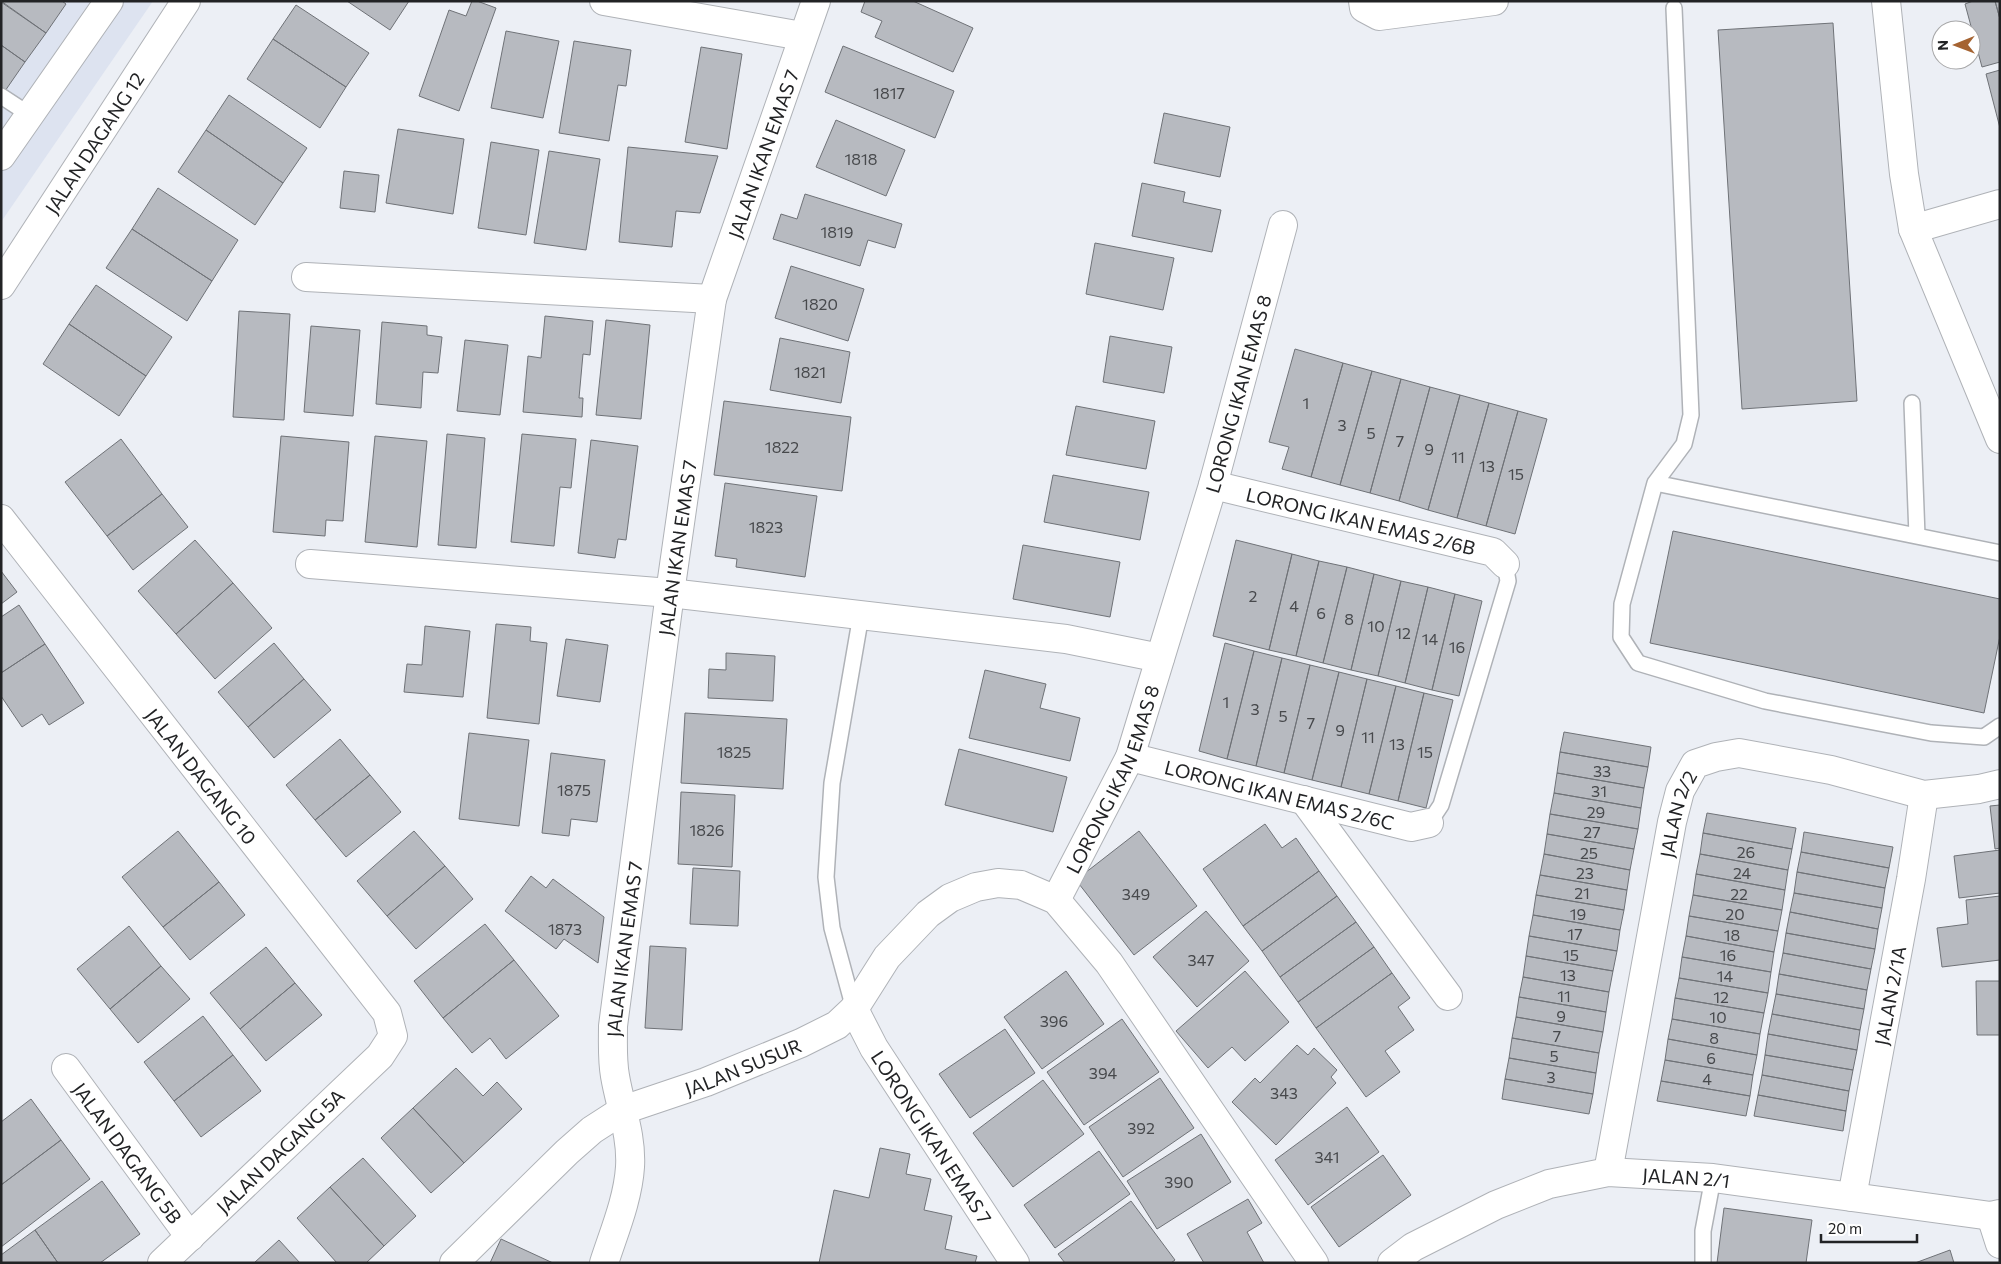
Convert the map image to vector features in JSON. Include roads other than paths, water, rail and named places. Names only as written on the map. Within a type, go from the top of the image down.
[{"type":"street","points":[[1,156],[109,1]]},
{"type":"street","name":"JALAN DAGANG 12","points":[[1,285],[186,1]]},
{"type":"street","points":[[604,1],[802,36]]},
{"type":"street","name":"JALAN IKAN EMAS 7","points":[[604,1263],[625,1196],[630,1167],[629,1139],[615,1076],[613,1026],[670,593],[712,299],[802,36],[816,1]]},
{"type":"street","points":[[1363,1],[1364,8],[1379,16],[1494,1]]},
{"type":"street","points":[[1886,1],[1904,174],[1914,229],[2000,439]]},
{"type":"street","points":[[1914,229],[2000,204]]},
{"type":"street","name":"LORONG IKAN EMAS 8","points":[[1056,900],[1130,757],[1213,485],[1282,225]]},
{"type":"street","points":[[306,277],[712,299]]},
{"type":"street","name":"LORONG IKAN EMAS 2/6B","points":[[1213,485],[1493,552],[1505,564]]},
{"type":"street","name":"JALAN DAGANG 10","points":[[1,519],[387,1013],[393,1036]]},
{"type":"street","points":[[310,564],[670,593],[861,614],[1066,639],[1160,658]]},
{"type":"street","name":"JALAN 2/2","points":[[1608,1172],[1672,822],[1680,791],[1695,764],[1716,757],[1739,753],[1831,770],[1924,795],[1979,789],[2000,784]]},
{"type":"street","name":"LORONG IKAN EMAS 2/6C","points":[[1130,757],[1410,827],[1429,823]]},
{"type":"street","name":"JALAN 2/1A","points":[[1852,1196],[1912,879],[1924,795]]},
{"type":"street","points":[[1304,800],[1448,996]]},
{"type":"street","name":"JALAN SUSUR","points":[[623,1110],[706,1082],[836,1025],[854,1009],[887,957],[928,914],[950,898],[976,887],[998,883],[1021,884],[1056,900]]},
{"type":"street","points":[[1056,900],[1110,963],[1314,1263]]},
{"type":"street","name":"LORONG IKAN EMAS 7","points":[[854,1009],[874,1048],[1015,1263]]},
{"type":"street","name":"JALAN DAGANG 5A","points":[[162,1263],[380,1056],[393,1036]]},
{"type":"street","name":"JALAN DAGANG 5B","points":[[66,1068],[190,1237]]},
{"type":"street","points":[[454,1263],[567,1152],[592,1130],[623,1110]]},
{"type":"street","name":"JALAN 2/1","points":[[1392,1263],[1413,1247],[1496,1205],[1549,1184],[1608,1172],[1713,1178],[1995,1215]]},
{"type":"street","points":[[1995,1215],[2000,1244]]},
{"type":"lane","points":[[1674,8],[1691,415],[1684,444],[1654,483],[1622,604],[1621,637],[1638,663],[1765,701],[1931,733],[1984,737],[2000,726]]},
{"type":"lane","points":[[1,96],[30,115]]},
{"type":"lane","points":[[1912,403],[1917,536]]},
{"type":"lane","points":[[1654,483],[2000,553]]},
{"type":"lane","points":[[1429,823],[1441,805],[1508,581],[1505,564]]},
{"type":"lane","points":[[854,1009],[832,928],[826,877],[832,783],[861,614]]},
{"type":"lane","points":[[1704,1263],[1703,1231],[1713,1178]]}]
